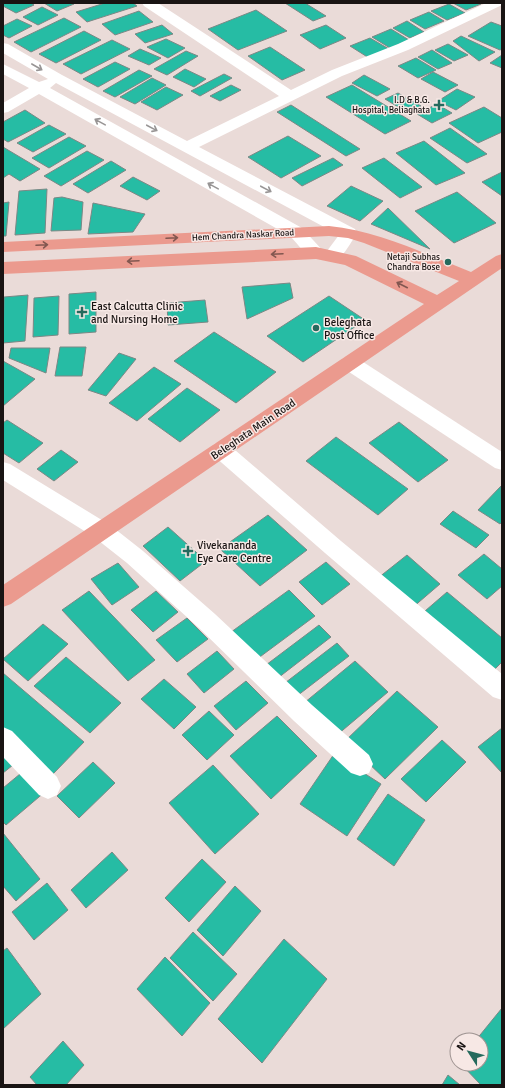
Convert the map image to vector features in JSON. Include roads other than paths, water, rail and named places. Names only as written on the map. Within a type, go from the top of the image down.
[{"type":"main road","name":"Hem Chandra Naskar Road","points":[[3,247],[329,231],[349,233],[370,239],[474,280]]},
{"type":"main road","name":"Hem Chandra Naskar Road","points":[[3,268],[316,252],[334,255],[350,260],[371,269],[437,303]]},
{"type":"main road","name":"Beleghata Main Road","points":[[3,597],[502,260]]},
{"type":"street","points":[[149,3],[290,96]]},
{"type":"street","points":[[187,147],[337,73],[403,47],[497,3]]},
{"type":"street","points":[[3,47],[57,78],[349,233],[334,255]]},
{"type":"street","points":[[3,68],[296,232],[316,252]]},
{"type":"street","points":[[3,109],[57,78]]},
{"type":"street","points":[[350,363],[502,462]]},
{"type":"street","points":[[220,450],[332,547],[502,689]]},
{"type":"street","points":[[3,470],[102,531],[135,557],[207,621],[303,714],[360,764]]},
{"type":"street","points":[[3,739],[48,786]]},
{"type":"place","name":"I.D & B.G. Hospital, Beliaghata","points":[[439,105]]},
{"type":"place","name":"Netaji Subhas Chandra Bose","points":[[448,262]]},
{"type":"place","name":"East Calcutta Clinic and Nursing Home","points":[[82,312]]},
{"type":"place","name":"Beleghata Post Office","points":[[316,328]]},
{"type":"place","name":"Vivekananda Eye Care Centre","points":[[188,551]]}]
